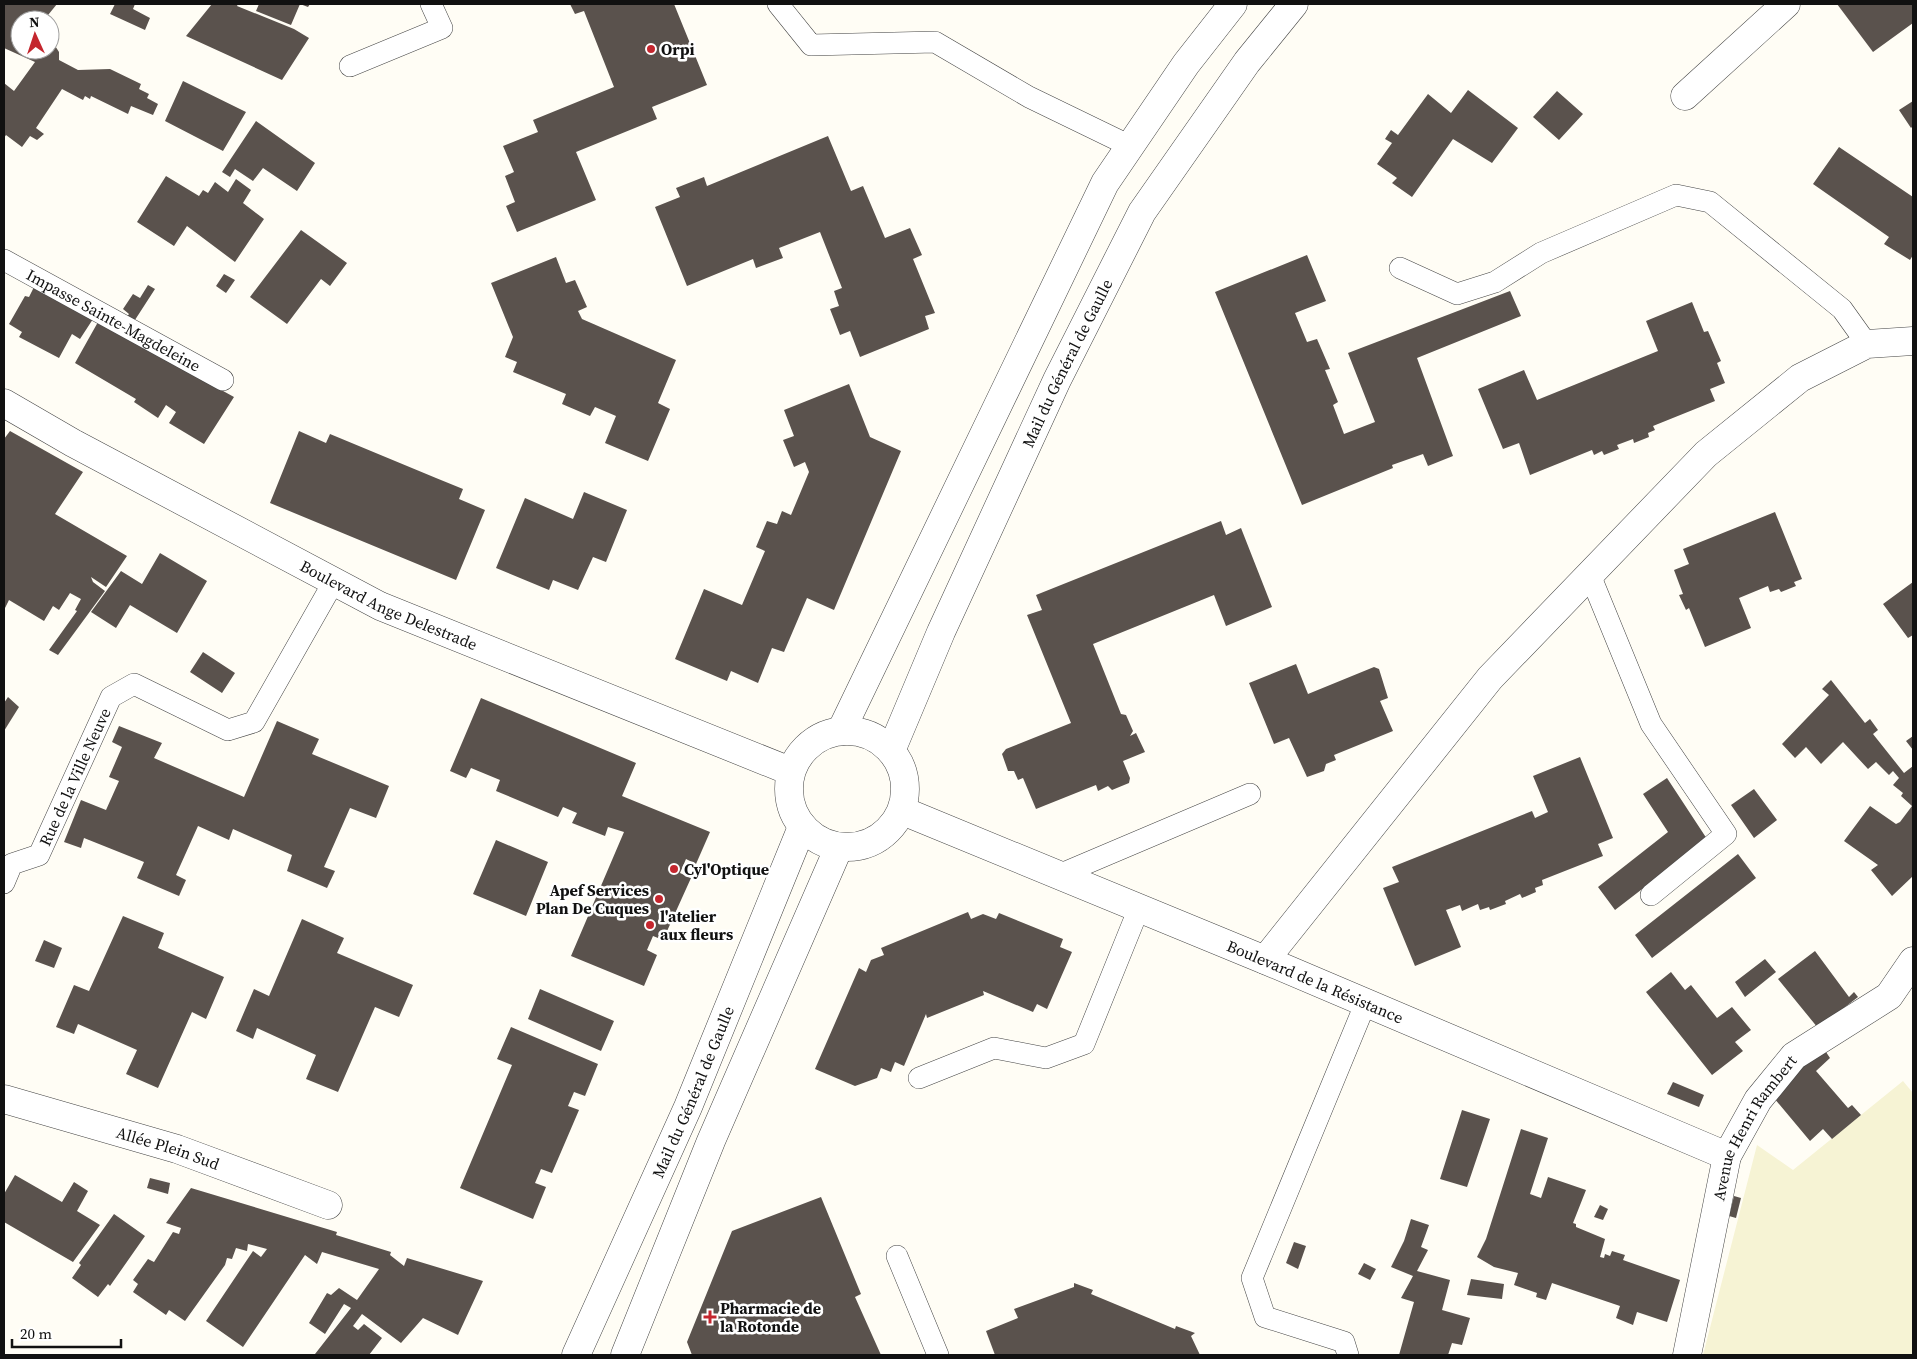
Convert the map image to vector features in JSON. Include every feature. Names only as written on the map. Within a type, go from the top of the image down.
[{"type":"street","points":[[841,731],[1105,183],[1186,64],[1232,4]]},
{"type":"street","name":"Mail du Général de Gaulle","points":[[891,751],[941,632],[1058,380],[1142,212],[1246,62],[1294,4]]},
{"type":"street","points":[[1685,96],[1786,4]]},
{"type":"street","points":[[1265,960],[1490,678],[1706,454],[1800,378],[1867,344],[1913,341]]},
{"type":"street","name":"Boulevard Ange Delestrade","points":[[4,403],[333,583],[380,606],[790,771]]},
{"type":"street","points":[[841,731],[864,733],[881,741],[891,751],[903,769],[906,786],[902,811],[886,834],[870,844],[852,848],[839,847],[816,839],[802,827],[792,811],[788,792],[790,771],[797,757],[810,743],[841,731]]},
{"type":"street","name":"Boulevard de la Résistance","points":[[902,811],[1366,1002],[1727,1156]]},
{"type":"street","name":"Mail du Général de Gaulle","points":[[576,1355],[688,1107],[802,827]]},
{"type":"street","points":[[625,1355],[711,1141],[839,847]]},
{"type":"street","name":"Avenue Henri Rambert","points":[[1688,1355],[1727,1156],[1758,1100],[1794,1056],[1889,996],[1913,961]]},
{"type":"street","name":"Allée Plein Sud","points":[[4,1099],[177,1149],[328,1205]]},
{"type":"lane","points":[[350,66],[442,28],[431,4]]},
{"type":"lane","points":[[778,4],[811,44],[935,42],[1029,97],[1130,146]]},
{"type":"lane","points":[[1400,268],[1457,294],[1495,282],[1541,252],[1676,195],[1710,202],[1842,309],[1867,344]]},
{"type":"lane","name":"Impasse Sainte-Magdeleine","points":[[4,260],[223,380]]},
{"type":"lane","points":[[1590,575],[1651,724],[1726,834],[1651,895]]},
{"type":"lane","name":"Rue de la Ville Neuve","points":[[4,883],[12,864],[39,855],[111,697],[134,684],[228,730],[254,722],[333,583]]},
{"type":"lane","points":[[1059,875],[1250,794]]},
{"type":"lane","points":[[919,1078],[994,1048],[1046,1058],[1084,1044],[1139,908]]},
{"type":"lane","points":[[1348,1355],[1344,1342],[1265,1317],[1252,1278],[1366,1002]]},
{"type":"lane","points":[[897,1256],[938,1355]]},
{"type":"shaded area","points":[[1903,1081],[1913,1093],[1913,1355],[1703,1355],[1757,1145],[1793,1170]]},
{"type":"building","points":[[4,4],[57,4],[52,10],[10,10],[10,51],[4,48]]},
{"type":"building","points":[[115,4],[135,4],[133,9],[150,18],[145,30],[110,14]]},
{"type":"building","points":[[212,4],[238,4],[237,6],[294,29],[309,38],[282,80],[186,36]]},
{"type":"building","points":[[259,4],[300,4],[291,25],[256,11]]},
{"type":"building","points":[[570,4],[674,4],[707,85],[652,107],[657,119],[576,152],[596,200],[517,232],[506,206],[515,202],[505,176],[514,172],[503,146],[538,132],[533,120],[614,87],[584,11],[575,14]]},
{"type":"building","points":[[1837,4],[1913,4],[1913,23],[1873,52]]},
{"type":"building","points":[[31,60],[59,60],[78,70],[110,69],[141,84],[139,89],[149,94],[147,98],[158,104],[153,115],[131,106],[128,114],[91,96],[90,99],[85,96],[83,100],[62,89],[36,128],[44,134],[37,140],[30,136],[22,147],[6,135],[4,138],[4,83],[14,91],[35,62]]},
{"type":"building","points":[[183,81],[246,112],[223,151],[165,121]]},
{"type":"building","points":[[1468,90],[1518,128],[1492,163],[1453,139],[1412,197],[1392,183],[1397,178],[1377,164],[1392,143],[1385,139],[1391,130],[1398,135],[1428,94],[1451,113]]},
{"type":"building","points":[[1557,91],[1583,114],[1559,140],[1533,117]]},
{"type":"building","points":[[1913,101],[1913,126],[1911,128],[1899,110]]},
{"type":"building","points":[[256,121],[315,163],[297,191],[263,168],[253,181],[235,169],[230,177],[222,172]]},
{"type":"building","points":[[828,136],[851,191],[863,186],[885,238],[910,228],[922,255],[913,259],[935,313],[925,316],[929,329],[860,357],[850,331],[840,335],[830,309],[839,306],[834,291],[842,288],[820,232],[779,248],[783,258],[756,268],[753,259],[687,286],[655,207],[680,197],[676,188],[704,177],[707,186]]},
{"type":"building","points":[[1839,147],[1913,197],[1913,255],[1910,260],[1884,244],[1889,237],[1813,184]]},
{"type":"building","points":[[166,176],[199,196],[203,190],[208,193],[215,182],[228,192],[236,179],[251,190],[243,203],[264,219],[235,262],[187,226],[174,246],[137,222]]},
{"type":"building","points":[[301,230],[347,263],[330,286],[321,279],[287,324],[250,297]]},
{"type":"building","points":[[1307,255],[1326,301],[1295,313],[1307,342],[1317,339],[1330,369],[1325,370],[1338,402],[1333,405],[1344,434],[1375,422],[1348,353],[1510,291],[1521,316],[1417,358],[1453,456],[1428,466],[1423,454],[1392,465],[1393,468],[1302,505],[1215,292]]},
{"type":"building","points":[[556,257],[566,283],[575,280],[587,307],[578,311],[582,319],[676,360],[658,403],[670,409],[648,461],[605,443],[616,416],[595,407],[590,416],[562,404],[566,394],[513,372],[517,362],[505,357],[513,337],[491,283]]},
{"type":"building","points":[[224,274],[235,280],[226,293],[216,286]]},
{"type":"building","points":[[148,285],[155,289],[133,323],[126,318],[129,314],[123,309],[133,294],[140,298]]},
{"type":"building","points":[[34,287],[93,319],[80,339],[72,334],[59,358],[19,337],[22,332],[9,324],[25,296],[29,297]]},
{"type":"building","points":[[1692,302],[1704,332],[1708,331],[1721,361],[1717,363],[1725,383],[1710,389],[1715,401],[1653,426],[1655,430],[1648,433],[1649,437],[1634,443],[1633,439],[1617,445],[1619,449],[1604,455],[1602,451],[1594,455],[1592,450],[1530,475],[1519,443],[1503,449],[1478,389],[1524,370],[1537,400],[1658,351],[1646,321]]},
{"type":"building","points":[[98,322],[234,397],[204,444],[169,423],[176,412],[166,405],[158,418],[134,402],[136,399],[75,363]]},
{"type":"building","points":[[849,384],[870,437],[901,451],[834,610],[807,598],[784,652],[772,648],[758,683],[731,671],[727,681],[675,659],[704,589],[742,605],[765,551],[756,547],[767,521],[777,524],[782,511],[791,515],[809,472],[805,462],[794,467],[783,440],[794,436],[784,410]]},
{"type":"building","points":[[10,431],[83,472],[55,514],[127,556],[106,587],[91,577],[93,582],[105,591],[58,655],[49,650],[77,611],[75,610],[81,599],[70,593],[59,610],[53,606],[44,621],[9,600],[4,610],[4,439]]},
{"type":"building","points":[[299,431],[326,443],[330,434],[463,489],[459,499],[485,510],[456,580],[270,503]]},
{"type":"building","points":[[584,492],[627,510],[606,562],[593,557],[578,590],[553,580],[549,590],[496,568],[525,498],[573,519]]},
{"type":"building","points":[[1775,512],[1802,579],[1794,582],[1796,586],[1781,592],[1779,589],[1770,592],[1768,586],[1739,598],[1751,628],[1705,647],[1689,608],[1686,610],[1679,595],[1683,594],[1674,570],[1689,564],[1683,549]]},
{"type":"building","points":[[1221,521],[1226,535],[1241,528],[1272,607],[1226,626],[1214,595],[1093,644],[1121,714],[1126,715],[1133,731],[1130,736],[1136,733],[1145,752],[1123,761],[1130,778],[1129,783],[1112,790],[1108,786],[1098,791],[1096,785],[1036,809],[1023,778],[1018,780],[1014,771],[1008,771],[1002,754],[1006,749],[1071,723],[1027,615],[1042,610],[1036,595]]},
{"type":"building","points":[[160,553],[207,581],[177,633],[130,605],[116,628],[91,612],[121,571],[142,584]]},
{"type":"building","points":[[1913,582],[1913,635],[1908,638],[1883,604]]},
{"type":"building","points":[[203,652],[235,673],[222,693],[190,672]]},
{"type":"building","points":[[1296,664],[1308,694],[1374,667],[1379,669],[1388,698],[1380,701],[1393,731],[1334,755],[1336,760],[1326,764],[1324,771],[1307,777],[1289,738],[1274,744],[1249,683]]},
{"type":"building","points":[[1831,680],[1865,723],[1870,719],[1878,730],[1873,734],[1904,773],[1913,766],[1913,876],[1892,896],[1871,870],[1878,865],[1844,841],[1870,806],[1896,824],[1900,822],[1912,806],[1901,796],[1903,793],[1893,785],[1899,778],[1893,771],[1889,775],[1876,762],[1868,769],[1843,742],[1821,764],[1806,747],[1795,758],[1782,744],[1829,695],[1822,689]]},
{"type":"building","points":[[8,697],[19,707],[4,731],[4,703]]},
{"type":"building","points":[[481,698],[636,763],[622,796],[710,832],[696,864],[686,859],[680,873],[691,878],[663,940],[653,936],[647,950],[657,955],[644,986],[571,956],[624,832],[608,827],[605,836],[572,823],[577,813],[563,807],[558,817],[496,791],[500,780],[471,768],[466,778],[450,771]]},
{"type":"building","points":[[277,721],[319,739],[312,754],[389,786],[376,818],[350,808],[324,867],[335,871],[327,888],[287,871],[292,855],[233,829],[229,840],[198,826],[176,875],[186,880],[179,896],[137,878],[144,862],[84,838],[81,848],[64,842],[81,800],[106,810],[119,781],[109,777],[122,747],[112,742],[119,726],[162,743],[154,758],[244,797]]},
{"type":"building","points":[[1913,736],[1913,750],[1906,741]]},
{"type":"building","points":[[1580,757],[1613,838],[1598,844],[1603,856],[1542,880],[1543,885],[1535,888],[1536,892],[1522,898],[1520,894],[1505,901],[1506,904],[1490,910],[1489,907],[1480,910],[1478,904],[1462,911],[1460,905],[1446,910],[1461,947],[1415,966],[1383,888],[1399,882],[1392,867],[1532,811],[1535,818],[1548,812],[1533,776]]},
{"type":"building","points":[[1667,778],[1707,839],[1615,910],[1598,887],[1668,832],[1643,794]]},
{"type":"building","points":[[1754,789],[1777,820],[1754,838],[1731,805]]},
{"type":"building","points":[[496,840],[548,862],[526,916],[473,894]]},
{"type":"building","points":[[1738,854],[1756,878],[1652,958],[1635,935]]},
{"type":"building","points":[[968,912],[971,919],[983,914],[996,919],[999,913],[1063,939],[1060,947],[1072,952],[1047,1009],[1037,1004],[1033,1012],[983,991],[984,995],[927,1018],[926,1014],[904,1066],[895,1062],[891,1072],[881,1068],[877,1078],[855,1086],[815,1069],[859,968],[866,972],[871,960],[884,955],[881,948]]},
{"type":"building","points":[[123,916],[164,933],[158,948],[224,977],[206,1019],[192,1012],[158,1088],[126,1074],[137,1050],[78,1024],[74,1034],[56,1027],[74,985],[89,991]]},
{"type":"building","points":[[302,919],[344,938],[337,953],[413,985],[399,1017],[375,1007],[338,1092],[306,1079],[316,1055],[257,1028],[253,1039],[236,1031],[254,989],[269,996]]},
{"type":"building","points":[[44,940],[62,948],[54,968],[35,961]]},
{"type":"building","points":[[1815,951],[1849,997],[1854,992],[1858,997],[1818,1028],[1778,979]]},
{"type":"building","points":[[1765,959],[1776,972],[1745,997],[1735,982]]},
{"type":"building","points":[[1671,972],[1685,990],[1691,985],[1717,1018],[1732,1007],[1751,1030],[1735,1042],[1743,1051],[1712,1075],[1646,992]]},
{"type":"building","points":[[540,989],[614,1021],[601,1051],[528,1019]]},
{"type":"building","points":[[511,1027],[598,1064],[585,1096],[574,1092],[568,1106],[579,1110],[552,1173],[541,1169],[535,1183],[546,1187],[533,1219],[460,1188],[512,1065],[497,1059]]},
{"type":"building","points":[[1824,1049],[1830,1058],[1816,1071],[1848,1108],[1852,1105],[1861,1115],[1832,1139],[1823,1129],[1810,1141],[1774,1098],[1804,1065]]},
{"type":"building","points":[[1673,1082],[1704,1095],[1699,1107],[1667,1094]]},
{"type":"building","points":[[1462,1110],[1490,1119],[1467,1187],[1440,1179]]},
{"type":"building","points":[[1521,1129],[1548,1138],[1530,1194],[1541,1198],[1548,1177],[1586,1190],[1573,1223],[1576,1224],[1576,1227],[1605,1239],[1600,1257],[1604,1258],[1605,1254],[1610,1256],[1612,1251],[1625,1255],[1623,1260],[1680,1280],[1667,1322],[1637,1312],[1633,1325],[1616,1318],[1620,1306],[1552,1283],[1546,1300],[1536,1297],[1537,1293],[1514,1285],[1518,1273],[1494,1267],[1477,1257],[1486,1239]]},
{"type":"building","points":[[15,1175],[62,1202],[74,1182],[88,1191],[77,1211],[100,1225],[73,1262],[4,1222],[4,1194]]},
{"type":"building","points":[[150,1178],[170,1183],[168,1194],[147,1188]]},
{"type":"building","points":[[191,1188],[337,1232],[336,1235],[391,1252],[390,1255],[404,1266],[407,1258],[483,1281],[458,1335],[423,1318],[401,1343],[362,1314],[353,1326],[358,1330],[364,1324],[382,1338],[369,1355],[316,1355],[351,1308],[344,1304],[325,1334],[309,1323],[327,1293],[331,1295],[339,1288],[357,1300],[379,1269],[322,1252],[317,1264],[305,1255],[243,1347],[206,1321],[253,1251],[261,1257],[267,1249],[248,1244],[247,1251],[236,1248],[232,1259],[227,1258],[225,1265],[185,1321],[169,1310],[166,1315],[133,1292],[138,1284],[133,1280],[148,1259],[154,1262],[173,1232],[179,1234],[181,1228],[166,1223]]},
{"type":"building","points":[[1734,1196],[1741,1198],[1736,1218],[1729,1216]]},
{"type":"building","points":[[821,1197],[861,1294],[855,1297],[881,1355],[692,1355],[687,1342],[732,1231]]},
{"type":"building","points":[[1600,1205],[1608,1209],[1603,1220],[1594,1217]]},
{"type":"building","points":[[114,1214],[145,1236],[110,1286],[108,1284],[98,1297],[72,1278],[81,1265],[79,1263]]},
{"type":"building","points":[[1411,1219],[1429,1225],[1421,1247],[1428,1250],[1417,1271],[1450,1280],[1442,1310],[1470,1318],[1462,1345],[1452,1343],[1448,1355],[1399,1355],[1414,1302],[1401,1298],[1413,1276],[1391,1267],[1404,1241]]},
{"type":"building","points":[[1294,1242],[1306,1246],[1298,1269],[1286,1263]]},
{"type":"building","points":[[1364,1263],[1376,1269],[1370,1280],[1358,1274]]},
{"type":"building","points":[[1471,1279],[1504,1284],[1502,1299],[1467,1295]]},
{"type":"building","points":[[1074,1283],[1093,1290],[1091,1294],[1175,1329],[1176,1326],[1195,1333],[1191,1336],[1200,1355],[995,1355],[986,1331],[1018,1318],[1014,1309],[1074,1287]]},
{"type":"place","name":"Orpi","points":[[651,49]]},
{"type":"place","name":"Cyl'Optique","points":[[674,869]]},
{"type":"place","name":"Apef Services Plan De Cuques","points":[[659,899]]},
{"type":"place","name":"l'atelier aux fleurs","points":[[650,925]]},
{"type":"place","name":"Pharmacie de la Rotonde","points":[[710,1317]]}]
